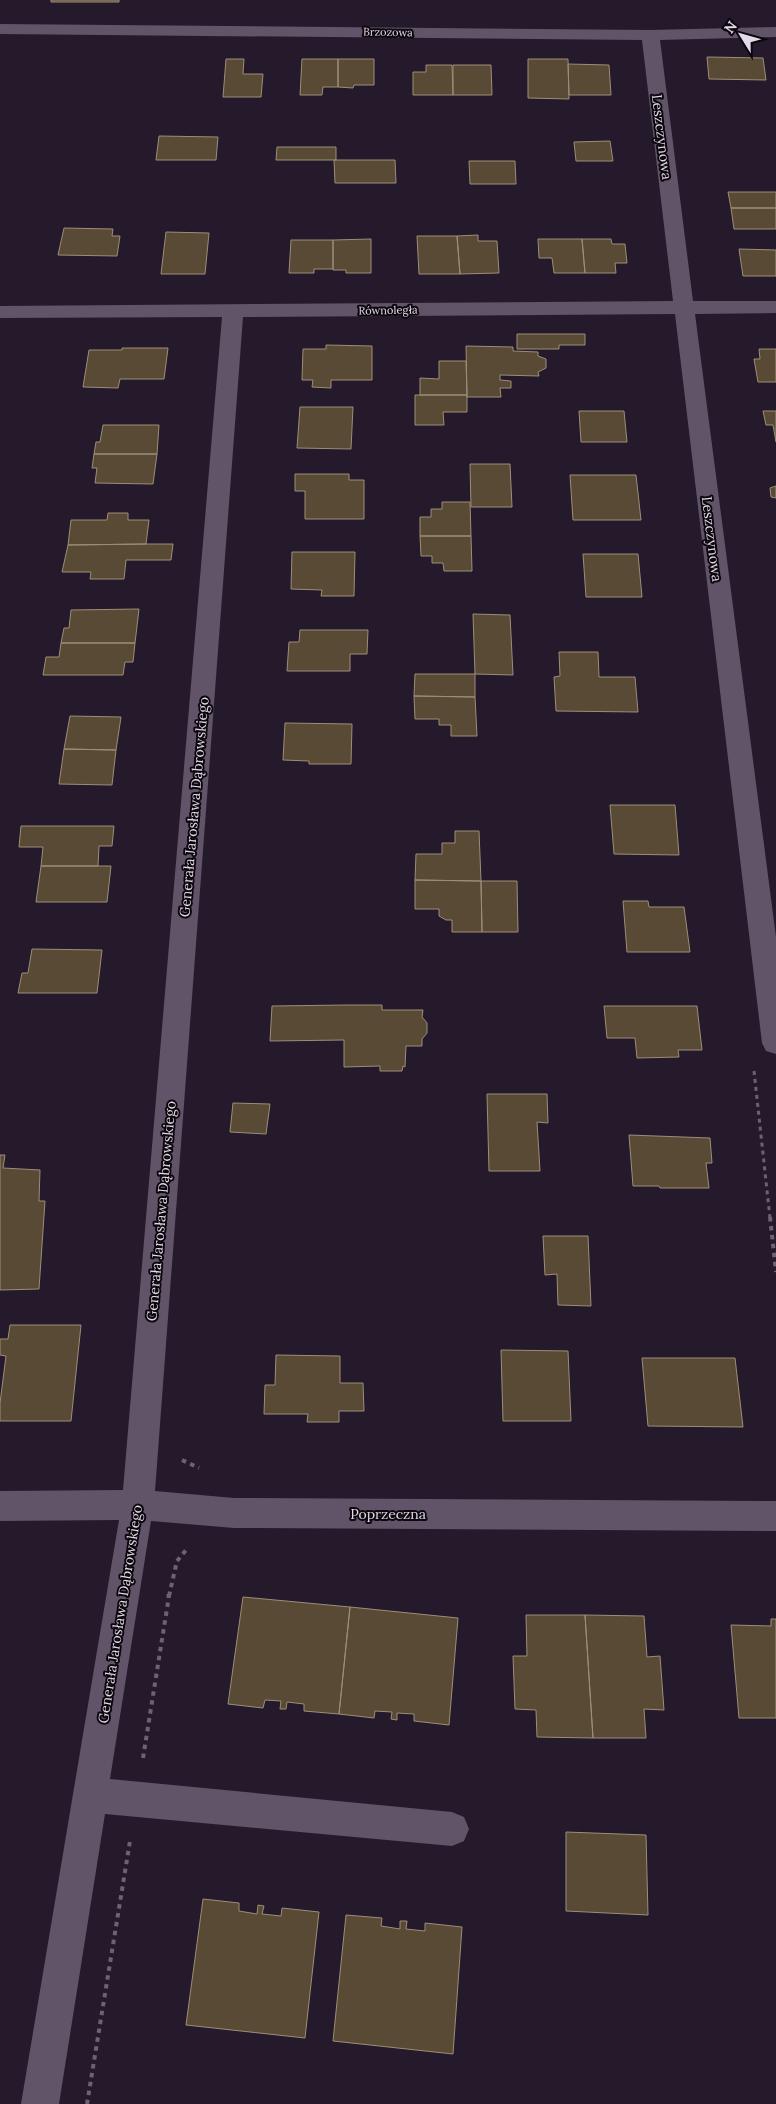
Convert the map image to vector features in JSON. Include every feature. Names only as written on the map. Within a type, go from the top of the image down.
[{"type":"street","name":"Brzozowa","points":[[0,29],[650,35],[776,32]]},
{"type":"street","name":"Leszczynowa","points":[[650,35],[776,1043]]},
{"type":"street","name":"Równoległa","points":[[0,312],[233,312],[776,307]]},
{"type":"street","name":"Generała Jarosława Dąbrowskiego","points":[[40,2104],[138,1505],[233,312]]},
{"type":"street","name":"Poprzeczna","points":[[0,1506],[138,1505],[234,1513],[776,1516]]},
{"type":"street","points":[[90,1795],[452,1829]]},
{"type":"building","points":[[51,0],[119,0],[119,2],[51,2]]},
{"type":"building","points":[[707,57],[763,58],[766,80],[709,79]]},
{"type":"building","points":[[226,59],[244,59],[243,74],[263,74],[261,97],[223,97]]},
{"type":"building","points":[[302,59],[338,59],[338,87],[323,87],[322,95],[300,95]]},
{"type":"building","points":[[338,59],[374,59],[374,85],[354,85],[353,88],[338,87]]},
{"type":"building","points":[[528,59],[568,59],[569,99],[528,98]]},
{"type":"building","points":[[568,64],[609,65],[611,95],[569,95]]},
{"type":"building","points":[[426,65],[452,65],[453,95],[413,95],[413,72],[426,72]]},
{"type":"building","points":[[453,65],[491,65],[492,95],[453,95]]},
{"type":"building","points":[[159,136],[218,137],[216,160],[156,160]]},
{"type":"building","points":[[610,141],[613,161],[576,161],[574,142]]},
{"type":"building","points":[[277,147],[336,147],[336,160],[276,160]]},
{"type":"building","points":[[334,160],[395,160],[396,183],[335,183]]},
{"type":"building","points":[[469,161],[515,161],[516,184],[470,184]]},
{"type":"building","points":[[728,192],[776,192],[776,208],[731,208]]},
{"type":"building","points":[[731,208],[776,208],[776,229],[734,229]]},
{"type":"building","points":[[64,228],[113,229],[112,236],[120,236],[117,256],[58,255]]},
{"type":"building","points":[[166,232],[209,233],[205,274],[161,274]]},
{"type":"building","points":[[478,235],[478,241],[497,241],[499,273],[460,274],[457,236]]},
{"type":"building","points":[[417,236],[457,236],[460,274],[419,274]]},
{"type":"building","points":[[371,239],[371,273],[346,273],[346,270],[333,270],[333,240]]},
{"type":"building","points":[[538,239],[582,239],[585,273],[554,273],[552,258],[539,258]]},
{"type":"building","points":[[582,239],[611,239],[612,244],[625,244],[627,263],[615,263],[616,273],[585,273]]},
{"type":"building","points":[[291,240],[333,240],[333,269],[314,269],[314,273],[289,273]]},
{"type":"building","points":[[739,249],[776,250],[776,276],[743,276]]},
{"type":"building","points":[[517,334],[585,334],[585,345],[559,345],[559,349],[517,349]]},
{"type":"building","points":[[326,345],[372,346],[372,380],[331,380],[331,388],[312,387],[313,380],[302,380],[303,349],[326,349]]},
{"type":"building","points":[[466,346],[513,347],[513,351],[538,352],[538,356],[546,359],[546,368],[538,372],[539,376],[500,375],[500,380],[511,381],[511,388],[500,388],[501,397],[467,397]]},
{"type":"building","points":[[122,348],[168,348],[164,379],[120,379],[118,388],[83,387],[89,350],[122,350]]},
{"type":"building","points":[[759,349],[776,349],[776,382],[758,382],[754,359],[760,359]]},
{"type":"building","points":[[439,361],[466,361],[467,395],[420,395],[420,378],[439,379]]},
{"type":"building","points":[[415,395],[467,395],[467,412],[443,412],[444,425],[415,425]]},
{"type":"building","points":[[300,407],[353,407],[351,449],[297,448]]},
{"type":"building","points":[[579,411],[624,411],[627,442],[581,442]]},
{"type":"building","points":[[763,411],[776,411],[776,442],[773,425],[766,425]]},
{"type":"building","points":[[103,425],[159,425],[157,454],[94,454],[96,442],[100,442]]},
{"type":"building","points":[[94,454],[157,454],[153,484],[95,483],[97,468],[92,468]]},
{"type":"building","points":[[470,464],[510,464],[512,507],[471,507]]},
{"type":"building","points":[[295,474],[349,474],[349,480],[364,480],[364,519],[305,519],[305,491],[295,491]]},
{"type":"building","points":[[570,475],[636,475],[641,520],[573,520]]},
{"type":"building","points":[[776,486],[776,498],[771,497],[770,488]]},
{"type":"building","points":[[442,502],[470,502],[471,536],[420,536],[420,517],[431,517],[431,509],[442,509]]},
{"type":"building","points":[[108,513],[128,513],[128,520],[149,520],[146,544],[68,545],[71,520],[107,520]]},
{"type":"building","points":[[420,536],[471,536],[472,571],[444,571],[443,563],[432,563],[432,556],[421,556]]},
{"type":"building","points":[[173,544],[171,560],[126,560],[124,579],[90,579],[91,572],[62,572],[68,545]]},
{"type":"building","points":[[292,552],[355,552],[354,596],[321,596],[322,590],[291,589]]},
{"type":"building","points":[[583,554],[638,554],[642,597],[586,597]]},
{"type":"building","points":[[139,609],[135,643],[61,643],[64,628],[69,628],[71,610]]},
{"type":"building","points":[[473,614],[510,615],[513,675],[475,674]]},
{"type":"building","points":[[300,630],[368,630],[367,654],[350,654],[350,671],[287,671],[289,642],[299,642]]},
{"type":"building","points":[[61,643],[135,643],[133,662],[125,662],[123,675],[43,675],[46,657],[59,657]]},
{"type":"building","points":[[559,652],[598,652],[599,677],[635,677],[638,712],[556,711],[554,677],[560,676]]},
{"type":"building","points":[[415,674],[475,674],[475,697],[414,696]]},
{"type":"building","points":[[414,696],[475,697],[477,736],[451,736],[451,725],[439,725],[439,719],[415,719]]},
{"type":"building","points":[[70,716],[121,717],[116,750],[64,749]]},
{"type":"building","points":[[285,723],[352,724],[351,764],[309,764],[309,761],[283,760]]},
{"type":"building","points":[[64,749],[116,750],[112,785],[59,784]]},
{"type":"building","points":[[610,805],[675,805],[679,855],[614,854]]},
{"type":"building","points":[[21,826],[114,826],[112,846],[99,846],[98,866],[41,866],[43,847],[19,847]]},
{"type":"building","points":[[455,831],[479,831],[481,881],[415,880],[416,854],[442,854],[442,843],[455,843]]},
{"type":"building","points":[[41,866],[111,866],[107,902],[36,902]]},
{"type":"building","points":[[415,880],[481,881],[482,932],[452,932],[452,920],[446,920],[439,916],[439,909],[415,909]]},
{"type":"building","points":[[481,881],[517,881],[518,932],[482,932]]},
{"type":"building","points":[[623,901],[648,901],[649,907],[684,907],[690,952],[627,952]]},
{"type":"building","points":[[32,949],[102,950],[97,993],[18,993],[22,973],[28,973]]},
{"type":"building","points":[[382,1005],[382,1010],[423,1010],[422,1017],[427,1023],[427,1033],[422,1039],[422,1046],[406,1046],[405,1067],[403,1066],[402,1071],[380,1071],[380,1066],[344,1067],[344,1040],[270,1041],[272,1006]]},
{"type":"building","points":[[604,1006],[697,1006],[702,1050],[678,1050],[679,1057],[637,1058],[635,1038],[607,1038]]},
{"type":"building","points":[[487,1094],[547,1094],[548,1123],[537,1122],[540,1171],[489,1171]]},
{"type":"building","points":[[233,1103],[270,1104],[266,1134],[230,1132]]},
{"type":"building","points":[[629,1135],[710,1138],[712,1163],[706,1163],[709,1188],[633,1186]]},
{"type":"building","points":[[0,1155],[5,1155],[3,1168],[40,1170],[39,1201],[45,1201],[39,1289],[0,1290]]},
{"type":"building","points":[[543,1236],[588,1236],[591,1306],[558,1305],[557,1274],[545,1275]]},
{"type":"building","points":[[10,1325],[81,1325],[71,1421],[0,1421],[0,1403],[6,1356],[0,1355],[0,1339],[8,1339]]},
{"type":"building","points":[[501,1350],[568,1351],[571,1421],[503,1421]]},
{"type":"building","points":[[276,1355],[340,1356],[340,1383],[363,1383],[364,1411],[339,1411],[339,1422],[307,1422],[308,1414],[264,1414],[265,1385],[275,1385]]},
{"type":"building","points":[[642,1358],[735,1358],[743,1427],[648,1426]]},
{"type":"building","points":[[243,1597],[350,1607],[339,1714],[304,1711],[304,1704],[287,1702],[286,1709],[280,1709],[281,1701],[265,1700],[263,1708],[228,1704]]},
{"type":"building","points":[[350,1607],[458,1618],[449,1725],[414,1721],[414,1714],[397,1713],[397,1720],[391,1719],[392,1712],[375,1711],[374,1718],[339,1714]]},
{"type":"building","points":[[526,1615],[585,1615],[593,1738],[537,1737],[536,1710],[515,1709],[513,1656],[527,1656]]},
{"type":"building","points":[[585,1615],[644,1616],[647,1657],[660,1656],[664,1710],[644,1709],[646,1738],[593,1738]]},
{"type":"building","points":[[771,1619],[776,1619],[776,1718],[739,1718],[731,1625],[771,1626]]},
{"type":"building","points":[[566,1832],[646,1835],[648,1915],[566,1911]]},
{"type":"building","points":[[203,1899],[239,1903],[239,1911],[257,1914],[258,1905],[264,1906],[262,1914],[281,1916],[282,1908],[319,1912],[305,2038],[186,2025]]},
{"type":"building","points":[[346,1915],[382,1918],[381,1926],[400,1929],[400,1921],[407,1921],[406,1929],[425,1931],[425,1923],[462,1927],[453,2054],[333,2041]]}]
